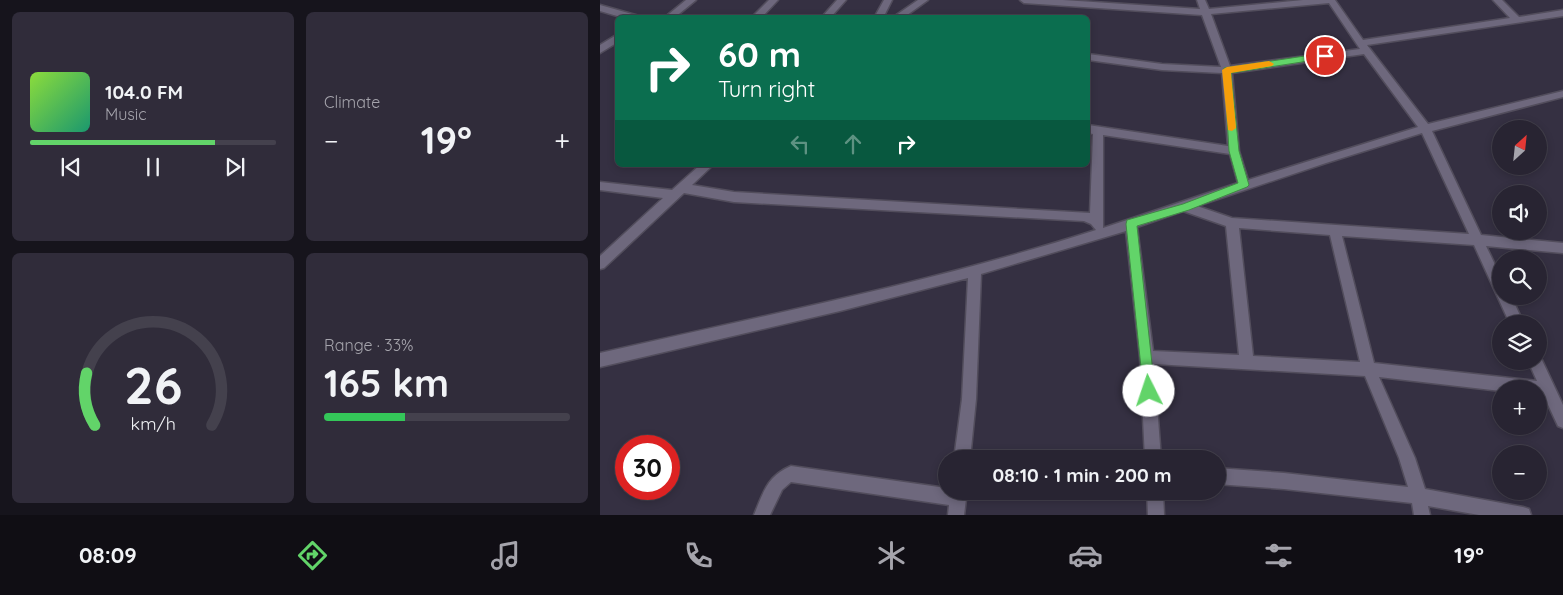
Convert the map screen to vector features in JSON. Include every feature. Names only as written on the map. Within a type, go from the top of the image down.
[{"type":"street","points":[[672,15],[692,0]]},
{"type":"street","points":[[758,15],[774,0]]},
{"type":"street","points":[[828,15],[842,0]]},
{"type":"street","points":[[880,15],[888,0]]},
{"type":"street","points":[[901,15],[924,0]]},
{"type":"street","points":[[1024,0],[1204,12],[1330,0],[1425,128],[1492,270]]},
{"type":"street","points":[[1201,0],[1227,70],[1234,151],[1244,185]]},
{"type":"street","points":[[1497,0],[1518,21]]},
{"type":"street","points":[[600,8],[625,15]]},
{"type":"street","points":[[1090,57],[1162,67],[1227,70],[1563,13]]},
{"type":"street","points":[[600,50],[615,39]]},
{"type":"street","points":[[600,360],[912,287],[975,270],[1185,207],[1244,185],[1425,128],[1563,94]]},
{"type":"street","points":[[1102,233],[1096,221],[1093,130],[1234,151]]},
{"type":"street","points":[[600,264],[704,167]]},
{"type":"street","points":[[600,186],[734,197],[1086,216],[1096,221]]},
{"type":"street","points":[[1185,207],[1232,223],[1478,240],[1563,248]]},
{"type":"street","points":[[1232,223],[1247,363]]},
{"type":"street","points":[[1131,224],[1147,358],[1152,450]]},
{"type":"street","points":[[1335,231],[1369,369],[1396,430],[1420,496],[1422,515]]},
{"type":"street","points":[[963,450],[969,399],[975,270]]},
{"type":"street","points":[[1147,358],[1369,369],[1548,389]]},
{"type":"street","points":[[1539,370],[1563,420]]},
{"type":"street","points":[[762,515],[777,483],[784,476],[791,474],[938,492]]},
{"type":"street","points":[[1226,477],[1420,496],[1523,515]]},
{"type":"street","points":[[956,515],[958,500]]},
{"type":"street","points":[[1155,500],[1156,515]]},
{"type":"slow traffic","points":[[1232,128],[1227,70],[1269,64]]},
{"type":"route","points":[[1149,391],[1147,358],[1131,224],[1185,207],[1244,185],[1234,151],[1227,70],[1325,56]]}]
